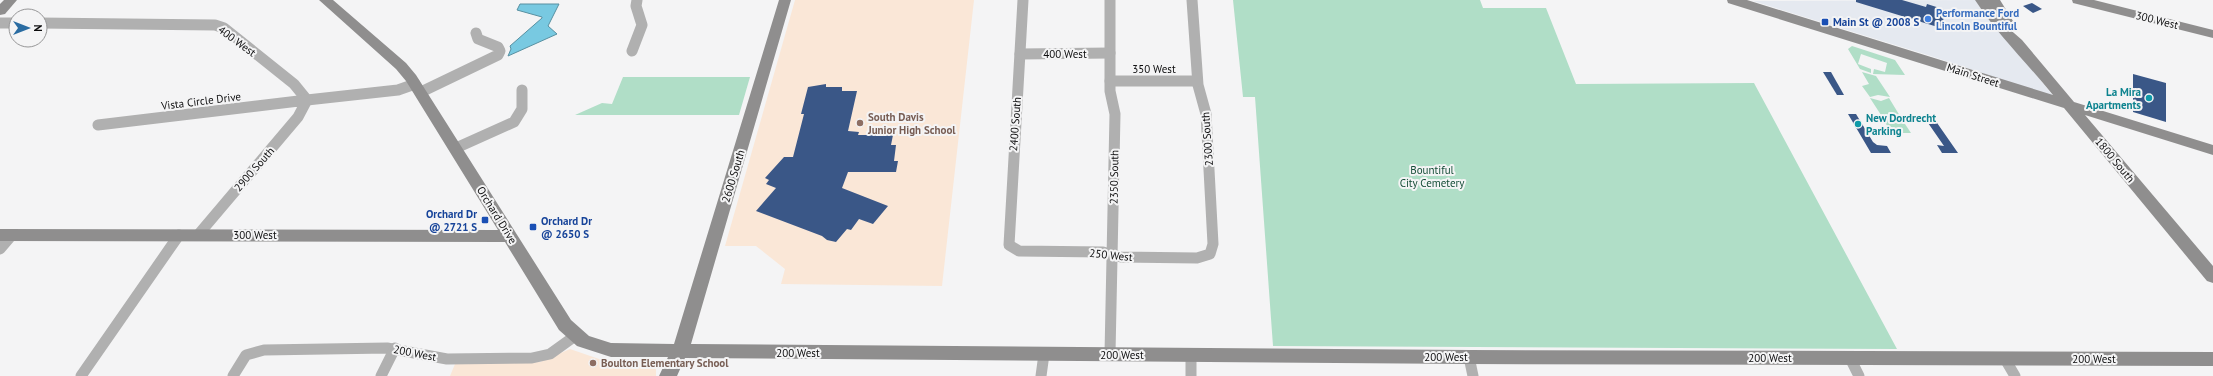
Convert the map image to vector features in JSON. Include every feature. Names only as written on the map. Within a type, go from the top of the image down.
[{"type":"street","points":[[0,11],[11,0]]},
{"type":"street","name":"Orchard Drive","points":[[325,0],[402,66],[418,88],[456,148],[565,325],[575,336],[591,345],[611,350],[679,352]]},
{"type":"street","points":[[632,51],[642,25],[636,6],[637,0]]},
{"type":"street","name":"2600 South","points":[[679,352],[685,339],[785,0]]},
{"type":"street","name":"2400 South","points":[[1011,248],[1008,238],[1023,0]]},
{"type":"street","name":"2350 South","points":[[1110,0],[1110,81],[1111,94],[1115,110],[1110,354]]},
{"type":"street","name":"2300 South","points":[[1192,0],[1197,81],[1206,114],[1213,244],[1210,254]]},
{"type":"street","name":"Main Street","points":[[1733,0],[2213,150]]},
{"type":"street","name":"1800 South","points":[[1981,0],[2001,29],[2017,43],[2213,277]]},
{"type":"street","name":"1800 South","points":[[1994,0],[2013,29],[2017,43]]},
{"type":"street","name":"300 West","points":[[2078,0],[2213,34]]},
{"type":"street","name":"400 West","points":[[48,23],[215,25],[224,28],[294,84],[307,100]]},
{"type":"street","points":[[307,100],[418,88],[498,55],[500,51],[498,47],[478,39],[476,33]]},
{"type":"street","name":"400 West","points":[[1020,54],[1110,53]]},
{"type":"street","name":"350 West","points":[[1110,81],[1197,81]]},
{"type":"street","points":[[456,148],[514,122],[522,109],[522,90]]},
{"type":"street","name":"Vista Circle Drive","points":[[98,125],[307,100]]},
{"type":"street","name":"2900 South","points":[[198,235],[298,117],[307,100]]},
{"type":"street","points":[[0,249],[6,235]]},
{"type":"street","name":"300 West","points":[[6,235],[510,236]]},
{"type":"street","points":[[81,376],[179,235]]},
{"type":"street","name":"250 West","points":[[1011,248],[1019,250],[1103,252],[1121,257],[1197,258],[1210,254]]},
{"type":"street","name":"200 West","points":[[233,376],[249,353],[269,349],[395,348],[441,358],[532,358],[550,354],[575,336]]},
{"type":"street","points":[[381,376],[395,348]]},
{"type":"street","points":[[668,376],[679,352]]},
{"type":"street","name":"200 West","points":[[679,352],[1469,357],[2213,359]]},
{"type":"street","points":[[1040,376],[1044,354]]},
{"type":"street","points":[[1191,355],[1192,376]]},
{"type":"street","points":[[1469,357],[1473,376]]},
{"type":"street","points":[[1850,358],[1859,376]]},
{"type":"street","points":[[2005,359],[2014,376]]},
{"type":"shaded area","name":"South Davis Junior High School","points":[[795,0],[974,0],[942,286],[781,284],[785,269],[756,246],[725,246]]},
{"type":"shaded area","points":[[1980,0],[2006,37],[2054,97],[1931,56],[1753,1]]},
{"type":"shaded area","name":"Boulton Elementary School","points":[[570,349],[599,359],[650,362],[656,368],[656,376],[450,376],[455,364],[540,362]]},
{"type":"green space","name":"Bountiful City Cemetery","points":[[1233,0],[1480,0],[1483,8],[1546,8],[1576,84],[1754,83],[1897,349],[1273,346],[1255,97],[1243,97]]},
{"type":"green space","points":[[1852,46],[1895,60],[1905,75],[1873,74],[1874,69],[1885,72],[1887,63],[1861,54],[1858,64],[1871,69],[1871,73],[1860,69],[1848,49]]},
{"type":"green space","points":[[1862,72],[1876,76],[1890,97],[1878,95],[1870,97],[1862,86],[1869,84]]},
{"type":"green space","points":[[623,77],[750,77],[739,115],[575,115],[602,103],[612,104]]},
{"type":"green space","points":[[1870,98],[1881,101],[1889,98],[1900,116],[1881,115]]},
{"type":"green space","points":[[1882,118],[1901,118],[1911,133],[1892,133]]},
{"type":"water","points":[[520,4],[559,4],[548,26],[557,34],[508,56],[511,49],[510,46],[542,18],[517,10]]},
{"type":"building","name":"Performance Ford Lincoln Bountiful","points":[[1856,0],[1902,0],[1926,7],[1927,4],[1946,10],[1941,28],[1856,2]]},
{"type":"building","points":[[2032,3],[2042,9],[2033,13],[2023,6]]},
{"type":"building","name":"New Dordrecht Parking","points":[[1823,72],[1831,72],[1844,95],[1837,95]]},
{"type":"building","name":"La Mira Apartments","points":[[2133,74],[2166,83],[2166,122],[2133,112]]},
{"type":"building","name":"South Davis Junior High School","points":[[826,84],[826,87],[842,87],[842,91],[857,91],[848,131],[859,132],[858,135],[893,135],[891,145],[896,145],[894,161],[898,161],[896,172],[848,172],[842,188],[888,206],[873,224],[859,219],[851,230],[847,229],[836,242],[827,240],[822,236],[756,211],[776,188],[766,184],[769,180],[765,178],[784,157],[793,157],[804,114],[801,114],[808,87]]},
{"type":"building","name":"New Dordrecht Parking","points":[[1848,114],[1856,114],[1873,142],[1877,145],[1887,146],[1891,153],[1871,153]]},
{"type":"building","name":"New Dordrecht Parking","points":[[1926,120],[1935,120],[1958,153],[1942,153],[1937,145],[1944,146]]},
{"type":"place","name":"Performance Ford Lincoln Bountiful","points":[[1928,19]]},
{"type":"place","name":"Main St @ 2008 S","points":[[1825,22]]},
{"type":"place","name":"La Mira Apartments","points":[[2149,98]]},
{"type":"place","name":"South Davis Junior High School","points":[[860,123]]},
{"type":"place","name":"New Dordrecht Parking","points":[[1858,124]]},
{"type":"place","name":"Orchard Dr @ 2721 S","points":[[485,220]]},
{"type":"place","name":"Orchard Dr @ 2650 S","points":[[533,227]]},
{"type":"place","name":"Boulton Elementary School","points":[[593,363]]}]
